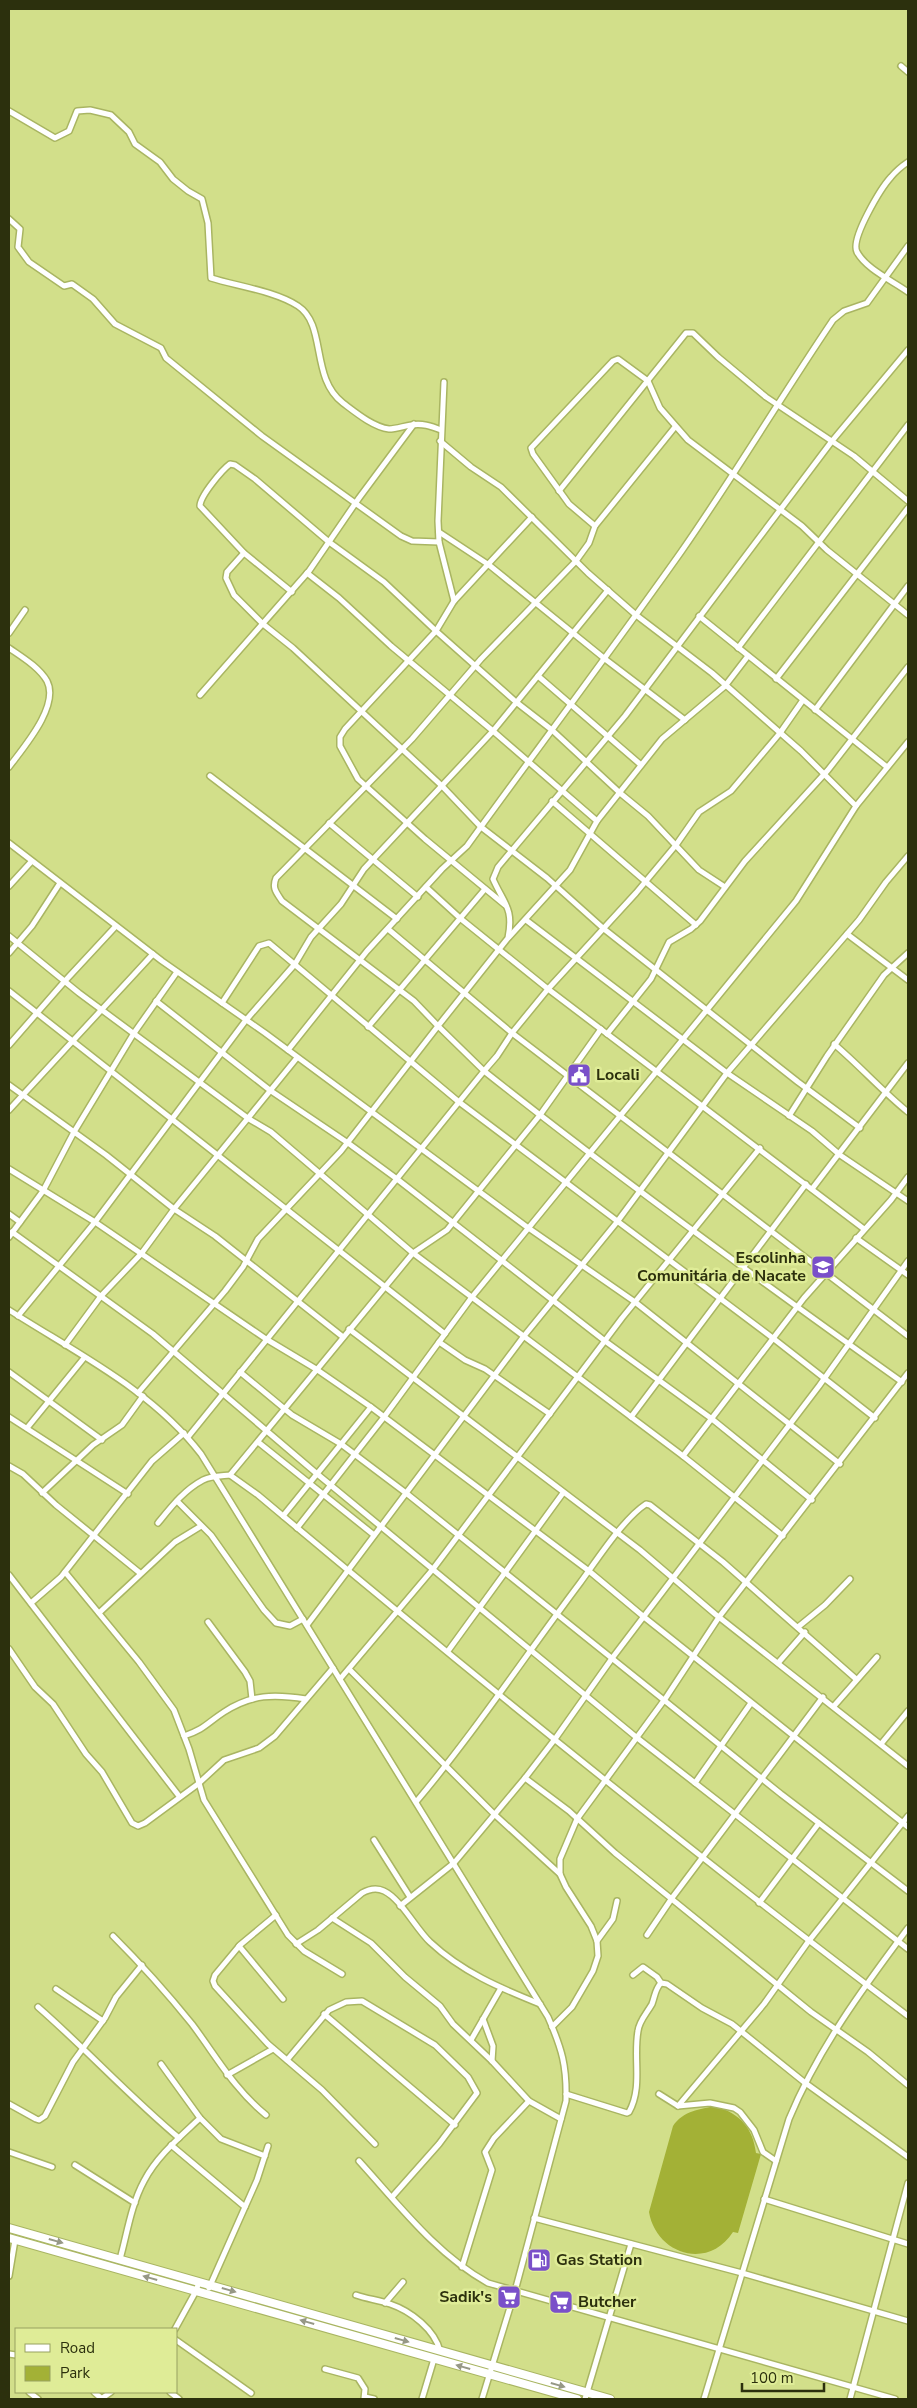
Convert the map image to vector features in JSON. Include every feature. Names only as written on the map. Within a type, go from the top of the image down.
[{"type":"main road","points":[[9,2228],[440,2351],[577,2399]]},
{"type":"main road","points":[[12,2239],[434,2359],[491,2370],[586,2396],[610,2399]]},
{"type":"main road","points":[[378,2343],[380,2334]]},
{"type":"street","points":[[901,66],[908,72]]},
{"type":"street","points":[[9,112],[55,138],[69,131],[77,111],[90,110],[111,115],[129,132],[135,144],[160,162],[173,180],[202,199],[208,223],[211,278],[270,295],[303,310],[313,330],[323,374],[336,397],[382,427],[390,429],[414,424],[428,425],[441,430]]},
{"type":"street","points":[[908,162],[890,177],[861,228],[856,243],[859,254],[886,277],[908,292]]},
{"type":"street","points":[[9,219],[20,229],[18,247],[29,262],[64,286],[72,284],[93,299],[115,324],[161,348],[166,358],[262,436],[401,536],[412,541],[439,542]]},
{"type":"street","points":[[288,1050],[361,959],[426,887],[462,852],[605,659],[733,474],[833,320],[844,311],[867,303],[908,246]]},
{"type":"street","points":[[559,491],[689,332],[693,333],[736,373],[832,441],[908,501]]},
{"type":"street","points":[[508,938],[511,922],[509,908],[493,879],[498,867],[609,735],[832,441],[908,350]]},
{"type":"street","points":[[595,526],[569,504],[533,454],[531,448],[613,361],[618,359],[648,381],[660,408],[675,427],[704,454],[802,526],[818,543],[908,615]]},
{"type":"street","points":[[444,382],[440,441],[439,542],[454,601]]},
{"type":"street","points":[[200,695],[307,574],[356,502],[414,424]]},
{"type":"street","points":[[738,648],[908,425]]},
{"type":"street","points":[[675,427],[632,477],[595,526],[589,543],[576,561],[475,666],[402,750],[276,878],[273,885],[275,892],[282,900],[400,989],[425,1011],[484,1071],[589,1155],[692,1232],[902,1382]]},
{"type":"street","points":[[440,441],[471,467],[501,487],[608,590],[780,733],[856,806]]},
{"type":"street","points":[[292,592],[244,553],[200,506],[200,502],[211,486],[230,464],[235,465],[255,479],[329,542],[384,582],[475,666],[552,730],[620,793],[648,816],[699,870],[725,888]]},
{"type":"street","points":[[776,679],[908,508]]},
{"type":"street","points":[[509,908],[406,823],[355,775],[340,746],[340,737],[345,729],[436,631],[454,601],[532,518]]},
{"type":"street","points":[[439,532],[488,565],[605,659],[685,720]]},
{"type":"street","points":[[244,553],[227,572],[226,578],[234,595],[442,786],[481,827],[557,886],[604,929],[860,1128]]},
{"type":"street","points":[[307,574],[339,598],[449,695],[494,731],[561,791],[597,820]]},
{"type":"street","points":[[815,710],[908,586]]},
{"type":"street","points":[[18,1316],[95,1222],[170,1119],[246,1020],[295,964],[311,937],[341,904],[373,860],[494,731],[572,632],[608,590]]},
{"type":"street","points":[[9,633],[25,610]]},
{"type":"street","points":[[699,616],[887,767]]},
{"type":"street","points":[[9,648],[37,669],[47,681],[50,691],[44,715],[9,767]]},
{"type":"street","points":[[42,1492],[93,1446],[122,1424],[140,1394],[214,1304],[247,1260],[258,1239],[321,1174],[508,938],[570,870],[597,820],[662,739],[725,686],[748,656]]},
{"type":"street","points":[[607,1034],[657,970],[668,942],[696,925],[725,888],[852,740],[908,667]]},
{"type":"street","points":[[538,676],[609,735],[641,765]]},
{"type":"street","points":[[31,1603],[65,1572],[152,1461],[186,1435],[223,1395],[266,1339],[497,1056],[512,1033],[548,989],[604,929],[676,845],[699,812],[731,791],[780,733],[803,700]]},
{"type":"street","points":[[297,1528],[384,1417],[472,1297],[796,900],[856,806],[908,742]]},
{"type":"street","points":[[210,776],[397,919]]},
{"type":"street","points":[[552,801],[696,925]]},
{"type":"street","points":[[329,823],[418,897]]},
{"type":"street","points":[[9,843],[31,862],[153,954],[288,1050],[296,1059],[372,1112],[527,1228],[635,1302],[740,1383],[840,1464]]},
{"type":"street","points":[[307,1625],[524,1336],[583,1266],[640,1192],[727,1073],[847,934],[894,871],[908,856]]},
{"type":"street","points":[[9,886],[31,862]]},
{"type":"street","points":[[9,953],[47,906],[60,883]]},
{"type":"street","points":[[426,887],[548,989],[760,1148],[864,1229]]},
{"type":"street","points":[[368,1027],[485,890]]},
{"type":"street","points":[[526,920],[727,1073],[790,1116],[840,1155],[908,1201]]},
{"type":"street","points":[[9,1046],[64,982],[116,926]]},
{"type":"street","points":[[388,929],[512,1033],[908,1336]]},
{"type":"street","points":[[847,934],[908,980]]},
{"type":"street","points":[[9,936],[64,982],[249,1119],[271,1132],[413,1253],[683,1456],[783,1536]]},
{"type":"street","points":[[222,1003],[263,943],[268,943],[409,1062],[515,1146],[774,1339],[875,1418]]},
{"type":"street","points":[[790,1116],[834,1044],[890,968],[908,953]]},
{"type":"street","points":[[9,1110],[153,954]]},
{"type":"street","points":[[9,1237],[43,1191],[74,1132],[134,1033],[178,972]]},
{"type":"street","points":[[9,991],[444,1334]]},
{"type":"street","points":[[156,1001],[271,1091],[348,1142],[503,1259],[605,1341],[712,1419],[812,1500]]},
{"type":"street","points":[[158,1523],[177,1501],[204,1480],[230,1475],[413,1253],[447,1230],[454,1222],[540,1115],[601,1029]]},
{"type":"street","points":[[834,1044],[855,1061],[886,1094],[908,1112]]},
{"type":"street","points":[[65,1345],[101,1296],[141,1254],[174,1209],[296,1059]]},
{"type":"street","points":[[812,1189],[840,1155],[908,1063]]},
{"type":"street","points":[[9,1085],[131,1173],[174,1209],[247,1260],[343,1337]]},
{"type":"street","points":[[340,1679],[399,1612],[489,1496],[577,1376],[760,1148]]},
{"type":"street","points":[[9,1168],[95,1222],[266,1339],[316,1369],[371,1407],[589,1571],[751,1703],[794,1735],[908,1827]]},
{"type":"street","points":[[683,1456],[825,1272],[897,1192],[908,1177]]},
{"type":"street","points":[[631,1417],[721,1300],[806,1184]]},
{"type":"street","points":[[9,1214],[20,1222]]},
{"type":"street","points":[[12,1232],[139,1323],[316,1473],[636,1737],[908,1949]]},
{"type":"street","points":[[856,1238],[908,1275]]},
{"type":"street","points":[[400,1906],[454,1862],[525,1778],[613,1657],[824,1379],[908,1261]]},
{"type":"street","points":[[9,1310],[160,1408],[186,1435],[216,1477],[454,1862],[552,2027],[561,2048],[566,2074],[566,2094],[515,2291],[482,2399]]},
{"type":"street","points":[[349,1329],[674,1578],[719,1617],[823,1697],[908,1766]]},
{"type":"street","points":[[439,1342],[465,1360],[495,1375],[550,1414]]},
{"type":"street","points":[[27,1428],[84,1358]]},
{"type":"street","points":[[9,1372],[102,1440]]},
{"type":"street","points":[[240,1372],[285,1409],[341,1444],[406,1493],[556,1615],[613,1657],[762,1778],[908,1891]]},
{"type":"street","points":[[560,1874],[560,1858],[577,1819],[665,1699],[719,1617],[840,1464],[908,1373]]},
{"type":"street","points":[[283,1516],[371,1407]]},
{"type":"street","points":[[9,1417],[128,1494]]},
{"type":"street","points":[[258,1442],[374,1535]]},
{"type":"street","points":[[9,1466],[23,1474],[140,1573]]},
{"type":"street","points":[[230,1475],[808,1942],[908,2016]]},
{"type":"street","points":[[448,1651],[563,1493]]},
{"type":"street","points":[[177,1501],[211,1534],[264,1610],[276,1623],[290,1626],[303,1619]]},
{"type":"street","points":[[416,1802],[500,1694],[530,1650],[617,1534],[646,1504],[650,1505],[699,1544],[805,1632],[856,1679]]},
{"type":"street","points":[[99,1613],[175,1542],[201,1526]]},
{"type":"street","points":[[65,1572],[165,1697],[179,1721],[198,1784],[209,1811],[236,1849],[276,1915],[296,1944],[304,1952],[342,1974]]},
{"type":"street","points":[[9,1575],[179,1796]]},
{"type":"street","points":[[798,1627],[825,1605],[850,1579]]},
{"type":"street","points":[[208,1622],[245,1672],[250,1681],[252,1699]]},
{"type":"street","points":[[778,1663],[805,1632]]},
{"type":"street","points":[[9,1649],[35,1687],[53,1704],[86,1754],[102,1772],[132,1823],[138,1826],[145,1823],[179,1796],[198,1784],[224,1760],[267,1743],[333,1668]]},
{"type":"street","points":[[834,1706],[877,1657]]},
{"type":"street","points":[[349,1670],[494,1814],[560,1874],[597,1941],[598,1956],[593,1971],[572,2008],[552,2027]]},
{"type":"street","points":[[184,1736],[206,1728],[222,1714],[252,1699],[267,1695],[306,1699]]},
{"type":"street","points":[[647,1935],[672,1898],[823,1697]]},
{"type":"street","points":[[695,1783],[751,1703]]},
{"type":"street","points":[[881,1744],[908,1711]]},
{"type":"street","points":[[525,1778],[577,1819],[614,1853],[778,1985],[835,2030],[868,2052],[908,2085]]},
{"type":"street","points":[[678,2106],[742,2032],[808,1942],[908,1816]]},
{"type":"street","points":[[759,1902],[819,1823]]},
{"type":"street","points":[[374,1840],[410,1897]]},
{"type":"street","points":[[296,1944],[370,1889],[385,1891],[400,1906],[429,1942],[456,1964],[501,1988],[540,2004]]},
{"type":"street","points":[[597,1941],[613,1919],[617,1901]]},
{"type":"street","points":[[276,1915],[239,1946],[215,1975],[213,1981],[245,2021],[328,2096],[376,2144]]},
{"type":"street","points":[[332,1918],[371,1943],[405,1977],[440,2006],[452,2024],[471,2040],[529,2101],[561,2119]]},
{"type":"street","points":[[704,2399],[776,2160],[789,2119],[804,2082],[835,2030],[908,1928]]},
{"type":"street","points":[[113,1936],[142,1965],[192,2025],[242,2094],[266,2115]]},
{"type":"street","points":[[239,1946],[283,1999]]},
{"type":"street","points":[[10,2107],[36,2119],[42,2119],[49,2110],[63,2081],[103,2021],[116,1997],[142,1965]]},
{"type":"street","points":[[633,1975],[643,1967],[657,1977],[662,1984]]},
{"type":"street","points":[[566,2094],[627,2113],[629,2112],[637,2082],[639,2027],[651,2006],[657,1987],[667,1984],[702,2008],[725,2019],[804,2082],[908,2157]]},
{"type":"street","points":[[471,2040],[501,1988]]},
{"type":"street","points":[[56,1989],[103,2021]]},
{"type":"street","points":[[287,2060],[305,2041],[324,2014],[346,2002],[362,2001],[435,2045],[468,2077],[477,2090],[477,2094],[455,2125],[392,2197]]},
{"type":"street","points":[[38,2007],[179,2138]]},
{"type":"street","points":[[324,2014],[455,2125]]},
{"type":"street","points":[[484,2019],[493,2046],[492,2061]]},
{"type":"street","points":[[227,2075],[273,2048]]},
{"type":"street","points":[[161,2064],[200,2118],[221,2139],[265,2156]]},
{"type":"street","points":[[659,2094],[678,2106],[710,2103],[734,2108],[740,2112],[754,2130],[763,2152],[776,2160]]},
{"type":"street","points":[[462,2267],[492,2170],[485,2152],[494,2138],[529,2101]]},
{"type":"street","points":[[120,2259],[135,2203],[144,2181],[157,2161],[171,2145],[200,2118]]},
{"type":"street","points":[[171,2145],[246,2207]]},
{"type":"street","points":[[207,2294],[246,2207],[268,2146]]},
{"type":"street","points":[[9,2152],[52,2167]]},
{"type":"street","points":[[359,2161],[422,2232],[462,2267],[488,2283],[895,2399]]},
{"type":"street","points":[[75,2165],[135,2203]]},
{"type":"street","points":[[850,2399],[908,2183]]},
{"type":"street","points":[[764,2199],[908,2244]]},
{"type":"street","points":[[534,2218],[742,2273],[908,2320]]},
{"type":"street","points":[[9,2276],[12,2239]]},
{"type":"street","points":[[586,2396],[631,2244]]},
{"type":"street","points":[[176,2328],[196,2291],[198,2282]]},
{"type":"street","points":[[385,2303],[403,2282]]},
{"type":"street","points":[[356,2295],[385,2303],[404,2311],[429,2329],[436,2337],[440,2351]]},
{"type":"street","points":[[178,2341],[252,2393]]},
{"type":"street","points":[[422,2399],[434,2359]]},
{"type":"street","points":[[325,2369],[358,2378],[365,2389],[364,2398],[374,2399]]},
{"type":"green space","points":[[716,2106],[732,2113],[744,2123],[752,2136],[756,2153],[761,2154],[738,2233],[733,2232],[722,2244],[710,2251],[697,2254],[684,2252],[672,2247],[662,2238],[654,2227],[649,2212],[673,2126],[687,2114]]},
{"type":"place","name":"Locali","points":[[579,1075]]},
{"type":"place","name":"Escolinha Comunitária de Nacate","points":[[823,1267]]},
{"type":"place","name":"Gas Station","points":[[539,2260]]},
{"type":"place","name":"Sadik's","points":[[509,2297]]},
{"type":"place","name":"Butcher","points":[[561,2302]]}]
